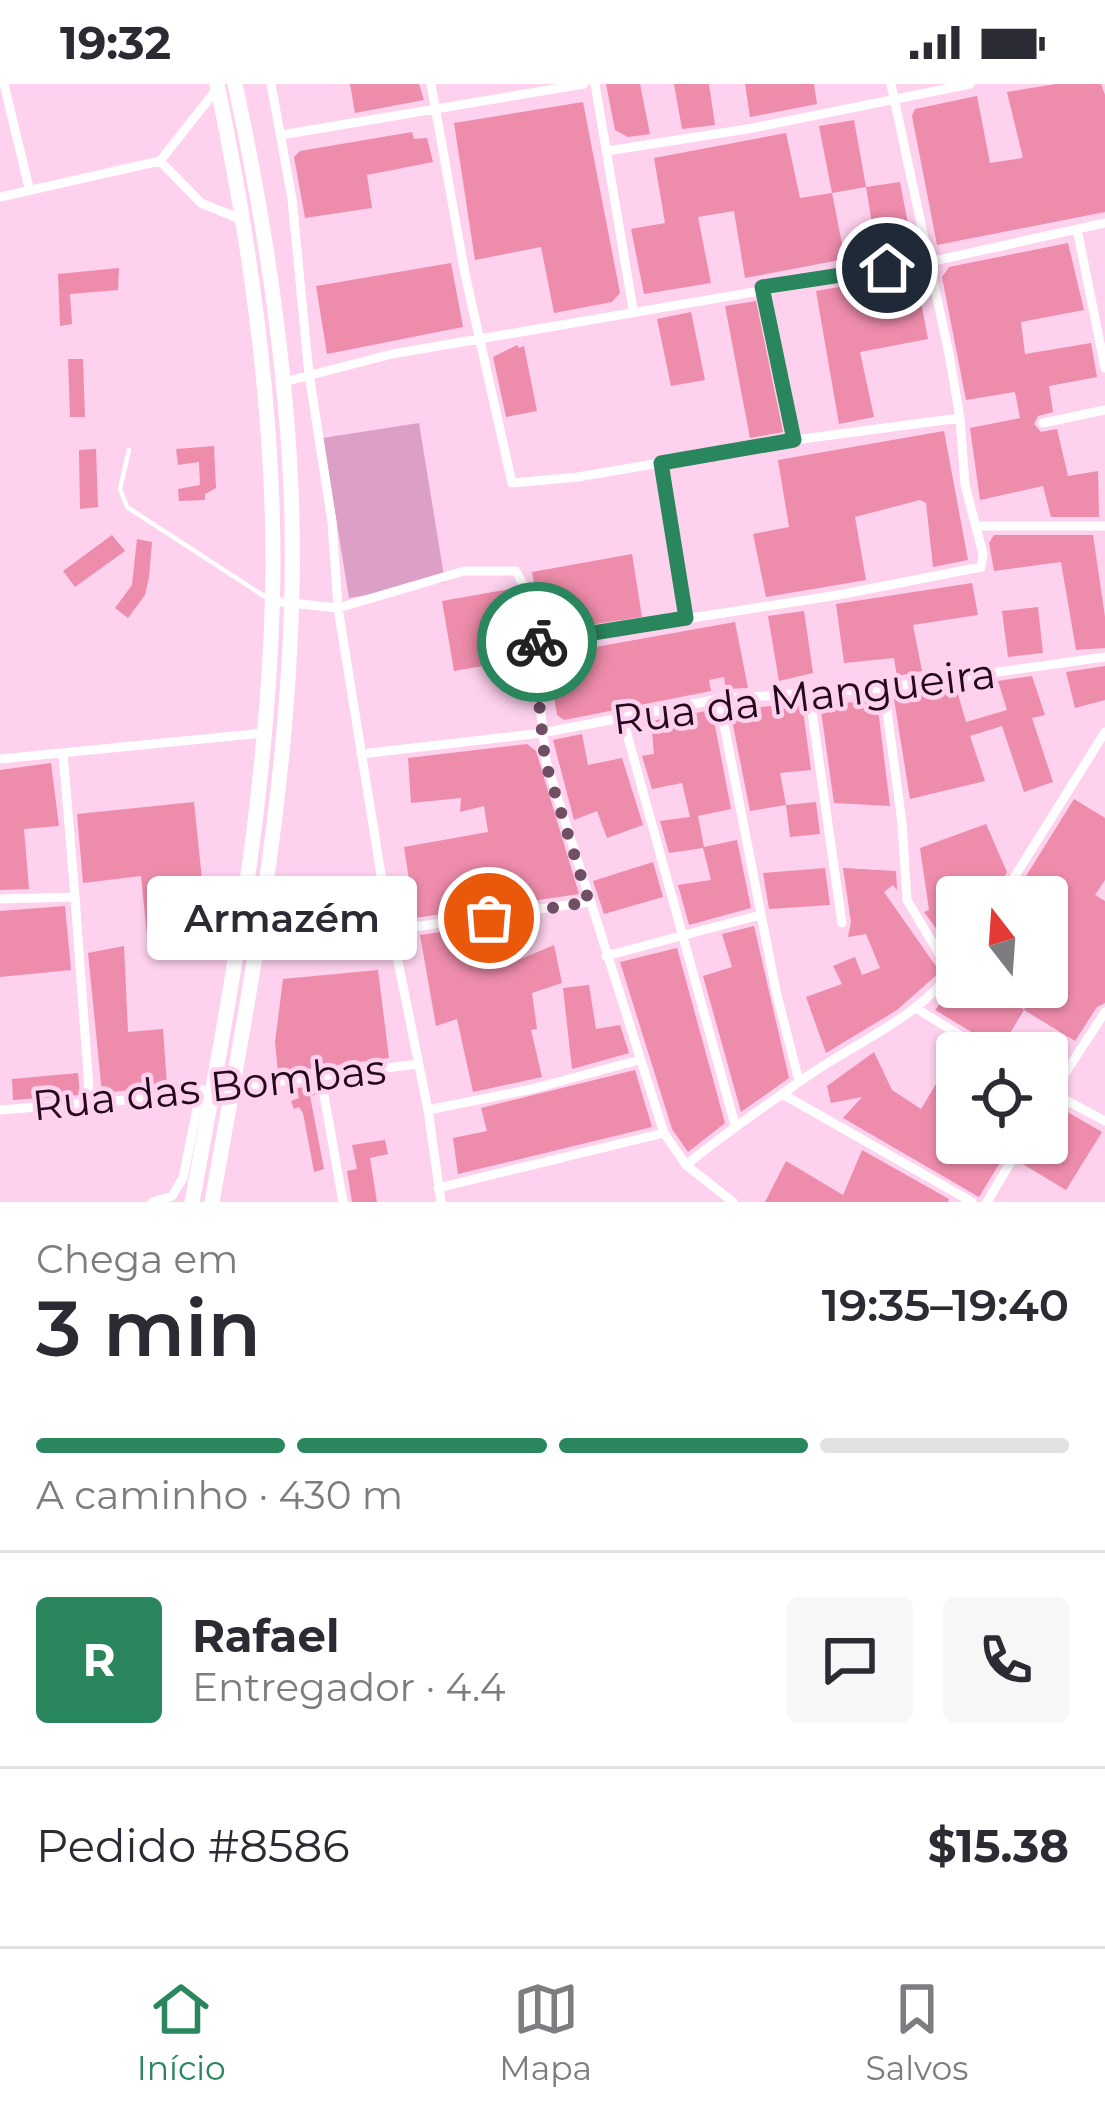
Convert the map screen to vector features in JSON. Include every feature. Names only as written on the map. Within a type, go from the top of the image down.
[{"type":"main road","points":[[192,1202],[207,1088],[244,898],[272,601],[265,386],[223,85]]},
{"type":"main road","points":[[212,1202],[262,906],[280,767],[291,602],[284,382],[268,251],[223,85]]},
{"type":"street","points":[[4,84],[29,188]]},
{"type":"street","points":[[271,84],[292,199],[309,374],[330,503],[338,608],[441,1202]]},
{"type":"street","points":[[431,84],[478,337],[512,483],[961,418]]},
{"type":"street","points":[[281,135],[584,84]]},
{"type":"street","points":[[595,84],[633,309]]},
{"type":"street","points":[[533,643],[978,568],[983,563],[963,469],[961,418],[891,84]]},
{"type":"street","points":[[607,151],[970,84]]},
{"type":"street","points":[[0,197],[160,161],[223,85]]},
{"type":"street","points":[[160,161],[201,203],[245,221]]},
{"type":"street","points":[[284,382],[478,337],[929,262],[1105,223]]},
{"type":"street","points":[[1077,229],[1105,368]]},
{"type":"street","points":[[762,287],[794,440]]},
{"type":"street","points":[[1042,422],[1105,410]]},
{"type":"street","points":[[661,463],[686,618]]},
{"type":"street","points":[[976,526],[1105,526]]},
{"type":"street","points":[[272,601],[338,608],[433,578],[512,568],[524,583],[545,761],[639,1060],[664,1133],[686,1165],[733,1202]]},
{"type":"street","name":"Rua da Mangueira","points":[[361,754],[542,733],[719,699],[884,688],[1105,657]]},
{"type":"street","points":[[884,688],[907,900],[936,943]]},
{"type":"street","points":[[809,692],[842,923]]},
{"type":"street","points":[[719,699],[760,915],[799,1081]]},
{"type":"street","points":[[622,716],[735,1125]]},
{"type":"street","points":[[1015,876],[1105,732]]},
{"type":"street","points":[[0,759],[263,733]]},
{"type":"street","points":[[63,753],[90,1103]]},
{"type":"street","points":[[262,906],[330,899],[383,887]]},
{"type":"street","points":[[0,898],[75,897]]},
{"type":"street","points":[[393,930],[589,902]]},
{"type":"street","points":[[606,956],[760,915]]},
{"type":"street","points":[[686,1165],[799,1081],[916,1008],[936,988]]},
{"type":"street","points":[[916,1008],[954,1032]]},
{"type":"street","points":[[1068,1066],[1105,1012]]},
{"type":"street","points":[[428,1110],[532,1090],[639,1060]]},
{"type":"street","name":"Rua das Bombas","points":[[0,1110],[418,1064]]},
{"type":"street","points":[[321,1078],[343,1202]]},
{"type":"street","points":[[152,1202],[172,1196],[183,1178],[207,1088]]},
{"type":"street","points":[[784,1095],[972,1202]]},
{"type":"street","points":[[1068,1103],[1105,1121]]},
{"type":"street","points":[[438,1188],[664,1133]]},
{"type":"street","points":[[987,1202],[1010,1164]]},
{"type":"lane","points":[[129,451],[120,489],[127,507],[272,601]]},
{"type":"shaded area","points":[[419,423],[445,582],[349,598],[323,438]]},
{"type":"building","points":[[350,84],[419,84],[424,100],[355,113]]},
{"type":"building","points":[[606,84],[640,84],[650,134],[628,137],[615,130]]},
{"type":"building","points":[[674,84],[709,84],[715,125],[682,129]]},
{"type":"building","points":[[745,84],[814,84],[817,104],[750,117]]},
{"type":"building","points":[[1056,84],[1101,84],[1105,95],[1105,212],[937,245],[912,116],[915,109],[977,96],[990,163],[1023,158],[1007,92]]},
{"type":"building","points":[[583,102],[620,293],[612,302],[554,313],[541,247],[475,260],[454,123]]},
{"type":"building","points":[[854,120],[866,187],[832,193],[819,126]]},
{"type":"building","points":[[412,132],[414,139],[427,138],[433,162],[367,175],[372,208],[305,218],[294,157],[300,151]]},
{"type":"building","points":[[786,133],[800,198],[832,193],[845,259],[745,278],[734,211],[698,217],[711,283],[644,294],[631,229],[665,223],[654,158]]},
{"type":"building","points":[[900,182],[912,245],[905,251],[877,254],[866,187]]},
{"type":"building","points":[[1068,243],[1084,310],[1021,322],[1025,354],[1091,343],[1097,377],[1049,386],[1053,412],[1038,416],[1034,424],[1041,432],[1057,429],[1068,476],[1098,471],[1099,517],[1051,517],[1043,486],[980,500],[970,428],[1020,418],[1015,392],[966,400],[942,277],[949,267]]},
{"type":"building","points":[[451,263],[463,327],[327,354],[316,286]]},
{"type":"building","points":[[119,268],[118,290],[70,294],[72,324],[60,326],[58,274]]},
{"type":"building","points":[[909,275],[917,281],[928,339],[860,352],[874,417],[839,424],[816,291]]},
{"type":"building","points":[[756,301],[783,432],[750,438],[725,306]]},
{"type":"building","points":[[691,312],[705,380],[671,386],[657,319]]},
{"type":"building","points":[[524,346],[537,411],[506,417],[493,357]]},
{"type":"building","points":[[68,359],[83,359],[85,417],[70,417]]},
{"type":"building","points":[[944,431],[968,560],[933,567],[926,503],[920,500],[855,517],[866,580],[766,597],[753,534],[789,527],[778,460]]},
{"type":"building","points":[[214,446],[216,488],[205,494],[205,500],[179,501],[178,489],[200,485],[199,462],[178,465],[176,449]]},
{"type":"building","points":[[96,449],[98,507],[80,509],[79,450]]},
{"type":"building","points":[[112,535],[125,551],[75,587],[63,571]]},
{"type":"building","points":[[994,535],[1093,535],[1105,648],[1076,650],[1061,562],[994,571],[989,543]]},
{"type":"building","points":[[137,539],[152,542],[149,577],[145,595],[128,618],[115,608],[132,585]]},
{"type":"building","points":[[632,554],[642,617],[542,632],[532,572]]},
{"type":"building","points":[[972,583],[978,615],[913,625],[922,671],[897,676],[894,658],[844,663],[836,604]]},
{"type":"building","points":[[510,589],[524,659],[454,671],[442,601]]},
{"type":"building","points":[[1038,607],[1043,653],[1008,657],[1002,611]]},
{"type":"building","points":[[804,611],[813,673],[779,681],[768,616]]},
{"type":"building","points":[[735,622],[748,688],[726,689],[724,677],[709,680],[711,691],[564,720],[557,715],[548,662],[551,655]]},
{"type":"building","points":[[1105,666],[1105,700],[1075,708],[1066,672]]},
{"type":"building","points":[[1032,676],[1045,715],[1032,718],[1053,782],[1024,792],[1002,726],[970,736],[985,781],[910,799],[894,699],[956,687],[966,722],[1007,710],[998,681]]},
{"type":"building","points":[[877,701],[890,806],[834,803],[820,704]]},
{"type":"building","points":[[802,703],[811,770],[780,773],[786,805],[750,811],[730,710]]},
{"type":"building","points":[[712,710],[731,809],[698,816],[704,847],[737,840],[751,908],[689,925],[678,885],[711,880],[703,848],[669,853],[660,821],[690,817],[682,783],[652,789],[642,756],[654,754],[651,721]]},
{"type":"building","points":[[582,734],[588,765],[622,758],[643,825],[607,838],[597,811],[574,820],[553,740]]},
{"type":"building","points":[[527,744],[536,751],[579,894],[415,918],[404,847],[488,832],[484,806],[460,812],[461,798],[411,803],[408,758]]},
{"type":"building","points":[[51,763],[59,826],[24,829],[29,889],[0,890],[0,770]]},
{"type":"building","points":[[1074,799],[1105,818],[1105,880],[1095,895],[1105,901],[1105,1003],[1097,1007],[1075,1041],[1068,1032],[1024,1010],[1068,1008],[1068,876],[1026,876]]},
{"type":"building","points":[[194,802],[208,937],[148,945],[141,876],[83,883],[77,814]]},
{"type":"building","points":[[816,802],[820,834],[790,837],[786,805]]},
{"type":"building","points":[[986,824],[1007,872],[1005,876],[936,876],[936,928],[924,912],[929,910],[920,848]]},
{"type":"building","points":[[653,862],[663,897],[604,914],[593,881]]},
{"type":"building","points":[[825,868],[830,905],[769,909],[763,873]]},
{"type":"building","points":[[843,868],[896,871],[897,890],[893,885],[884,892],[936,966],[936,976],[897,1010],[826,1053],[806,997],[842,984],[833,966],[855,957],[862,975],[880,968],[866,934],[848,937],[851,922]]},
{"type":"building","points":[[65,906],[71,970],[0,977],[0,911]]},
{"type":"building","points":[[489,925],[500,968],[554,945],[562,983],[532,993],[537,1029],[531,1030],[542,1077],[473,1092],[457,1019],[436,1026],[420,935]]},
{"type":"building","points":[[754,926],[789,1078],[741,1112],[703,976],[732,967],[722,934]]},
{"type":"building","points":[[124,946],[128,1032],[163,1029],[167,1086],[102,1093],[88,953]]},
{"type":"building","points":[[677,948],[725,1123],[688,1152],[672,1129],[620,962]]},
{"type":"building","points":[[378,970],[389,1058],[278,1073],[275,1042],[283,979]]},
{"type":"building","points":[[589,985],[596,1029],[620,1025],[629,1053],[572,1069],[563,988]]},
{"type":"building","points":[[935,1010],[1024,1010],[1011,1032],[971,1032]]},
{"type":"building","points":[[874,1052],[892,1090],[921,1109],[936,1084],[936,1164],[999,1164],[979,1197],[843,1118],[862,1097],[831,1103],[827,1086]]},
{"type":"building","points":[[635,1070],[652,1127],[458,1174],[453,1138],[487,1131],[481,1108]]},
{"type":"building","points":[[78,1073],[80,1095],[13,1100],[12,1079]]},
{"type":"building","points":[[313,1086],[315,1095],[310,1096],[324,1169],[314,1172],[303,1113],[291,1101],[299,1098],[296,1088]]},
{"type":"building","points":[[1068,1112],[1102,1132],[1066,1190],[1023,1164],[1068,1164]]},
{"type":"building","points":[[385,1140],[388,1154],[370,1158],[377,1202],[352,1202],[347,1171],[357,1169],[352,1145]]},
{"type":"building","points":[[862,1150],[948,1202],[765,1202],[786,1161],[843,1195]]},
{"type":"way so far","points":[[489,918],[589,902],[545,761],[533,643],[537,642]]},
{"type":"place","name":"Armazém","points":[[489,918]]},
{"type":"route","points":[[537,642],[686,618],[661,463],[794,440],[762,287],[887,268]]}]
